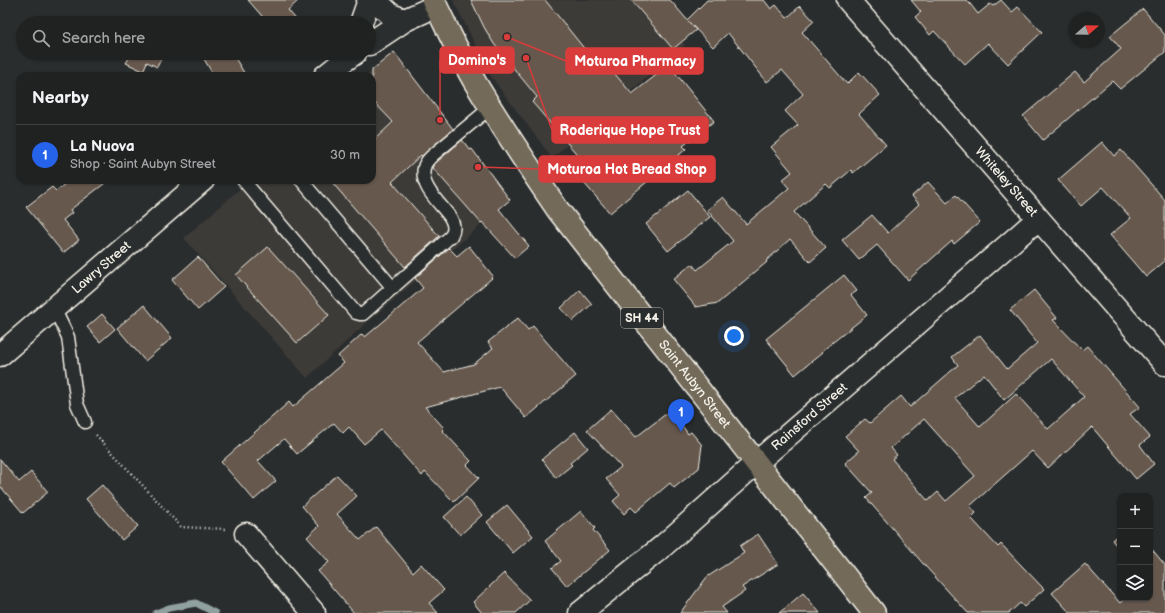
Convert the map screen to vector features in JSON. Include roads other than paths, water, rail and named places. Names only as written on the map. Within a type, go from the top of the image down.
[{"type":"highway","name":"Saint Aubyn Street","points":[[434,3],[472,78],[523,160],[558,210],[874,613]]},
{"type":"street","points":[[364,16],[369,0]]},
{"type":"street","points":[[375,0],[392,15],[405,20]]},
{"type":"street","name":"Whiteley Street","points":[[848,0],[1165,364]]},
{"type":"street","points":[[376,39],[434,3]]},
{"type":"street","points":[[330,72],[343,60]]},
{"type":"street","name":"Lawry Street","points":[[0,356],[198,184]]},
{"type":"street","name":"Rainsford Street","points":[[580,613],[663,546],[756,463],[1038,219]]},
{"type":"street","points":[[246,534],[314,613]]},
{"type":"lane","points":[[245,184],[356,312],[360,314],[366,312],[454,232],[454,227],[450,217],[431,192],[425,181],[424,167],[426,162],[433,155],[491,107]]},
{"type":"lane","points":[[304,184],[393,288]]},
{"type":"lane","points":[[54,308],[68,337],[77,404],[85,422]]},
{"type":"waterway","points":[[156,613],[169,608],[196,603],[215,613]]},
{"type":"place","name":"Moturoa Pharmacy","points":[[507,37]]},
{"type":"place","name":"Roderique Hope Trust","points":[[526,58]]},
{"type":"place","name":"Domino's","points":[[440,120]]},
{"type":"place","name":"Moturoa Hot Bread Shop","points":[[478,167]]},
{"type":"place","name":"La Nuova","points":[[681,432]]}]
